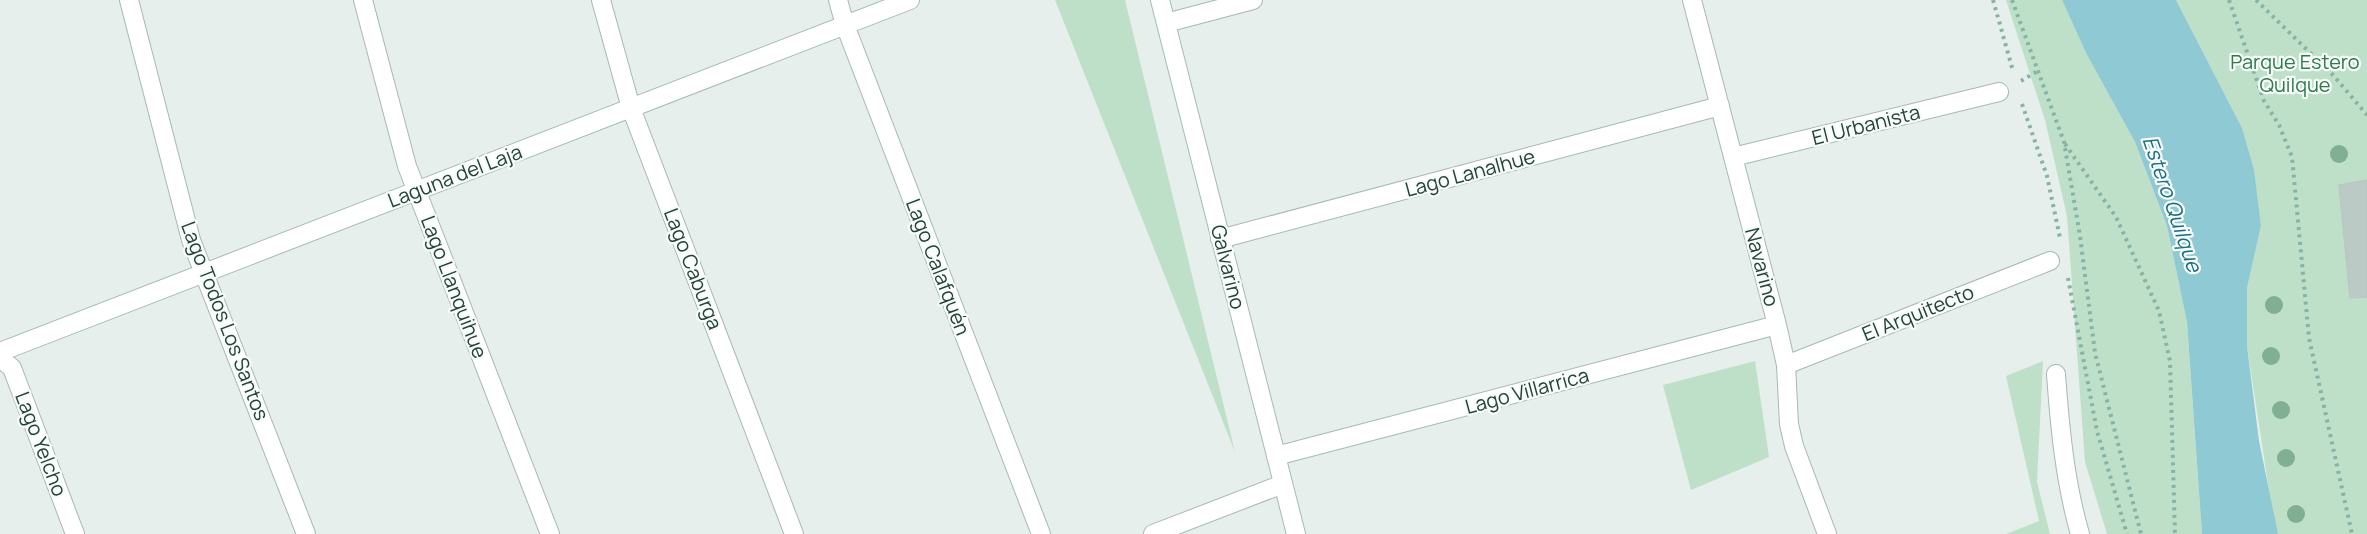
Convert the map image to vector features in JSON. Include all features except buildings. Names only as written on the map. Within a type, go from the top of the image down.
[{"type":"street","name":"Lago Todos Los Santos","points":[[129,0],[191,240],[306,534]]},
{"type":"street","name":"Lago Llanquihue","points":[[363,0],[407,166],[550,534]]},
{"type":"street","name":"Lago Caburga","points":[[601,0],[631,108],[794,534]]},
{"type":"street","name":"Lago Calafquén","points":[[838,0],[845,25],[1041,534]]},
{"type":"street","name":"Laguna del Laja","points":[[0,352],[910,0]]},
{"type":"street","name":"Galvarino","points":[[1160,0],[1296,534]]},
{"type":"street","points":[[1166,23],[1253,0]]},
{"type":"street","name":"Navarino","points":[[1692,0],[1778,325],[1786,365],[1794,446],[1827,534]]},
{"type":"street","name":"El Urbanista","points":[[1733,157],[1999,92]]},
{"type":"street","name":"Lago Lanalhue","points":[[1221,239],[1720,106]]},
{"type":"street","name":"El Arquitecto","points":[[1786,365],[2050,261]]},
{"type":"street","name":"Lago Villarrica","points":[[1276,456],[1778,325]]},
{"type":"street","name":"Lago Yelcho","points":[[0,358],[12,368],[75,534]]},
{"type":"street","points":[[2056,374],[2060,436],[2072,505],[2080,534]]},
{"type":"street","points":[[1153,534],[1283,484]]},
{"type":"path","points":[[2012,0],[2064,142],[2080,236],[2095,353],[2141,534]]},
{"type":"path","points":[[2229,0],[2264,101],[2279,125],[2292,157],[2309,338],[2352,534]]},
{"type":"path","points":[[2256,0],[2333,75],[2367,115]]},
{"type":"path","points":[[2064,142],[2116,217],[2159,311],[2170,361],[2175,534]]},
{"type":"green space","points":[[1055,0],[1125,0],[1235,452]]},
{"type":"green space","points":[[2006,0],[2062,0],[2086,53],[2135,142],[2167,226],[2187,322],[2202,534],[2107,534],[2085,462],[2067,216],[2045,120]]},
{"type":"green space","name":"Parque Estero Quilque","points":[[2176,0],[2367,0],[2367,534],[2278,534],[2274,523],[2247,346],[2247,288],[2261,226],[2242,128]]},
{"type":"green space","points":[[1755,361],[1769,457],[1691,490],[1663,385]]},
{"type":"green space","points":[[2043,361],[2037,482],[2050,534],[2006,534],[2039,521],[2006,376]]},
{"type":"water","name":"Estero Quilque","points":[[2062,0],[2176,0],[2242,128],[2254,170],[2261,226],[2247,288],[2247,346],[2259,441],[2278,534],[2202,534],[2187,322],[2167,226],[2135,142],[2086,53]]}]
